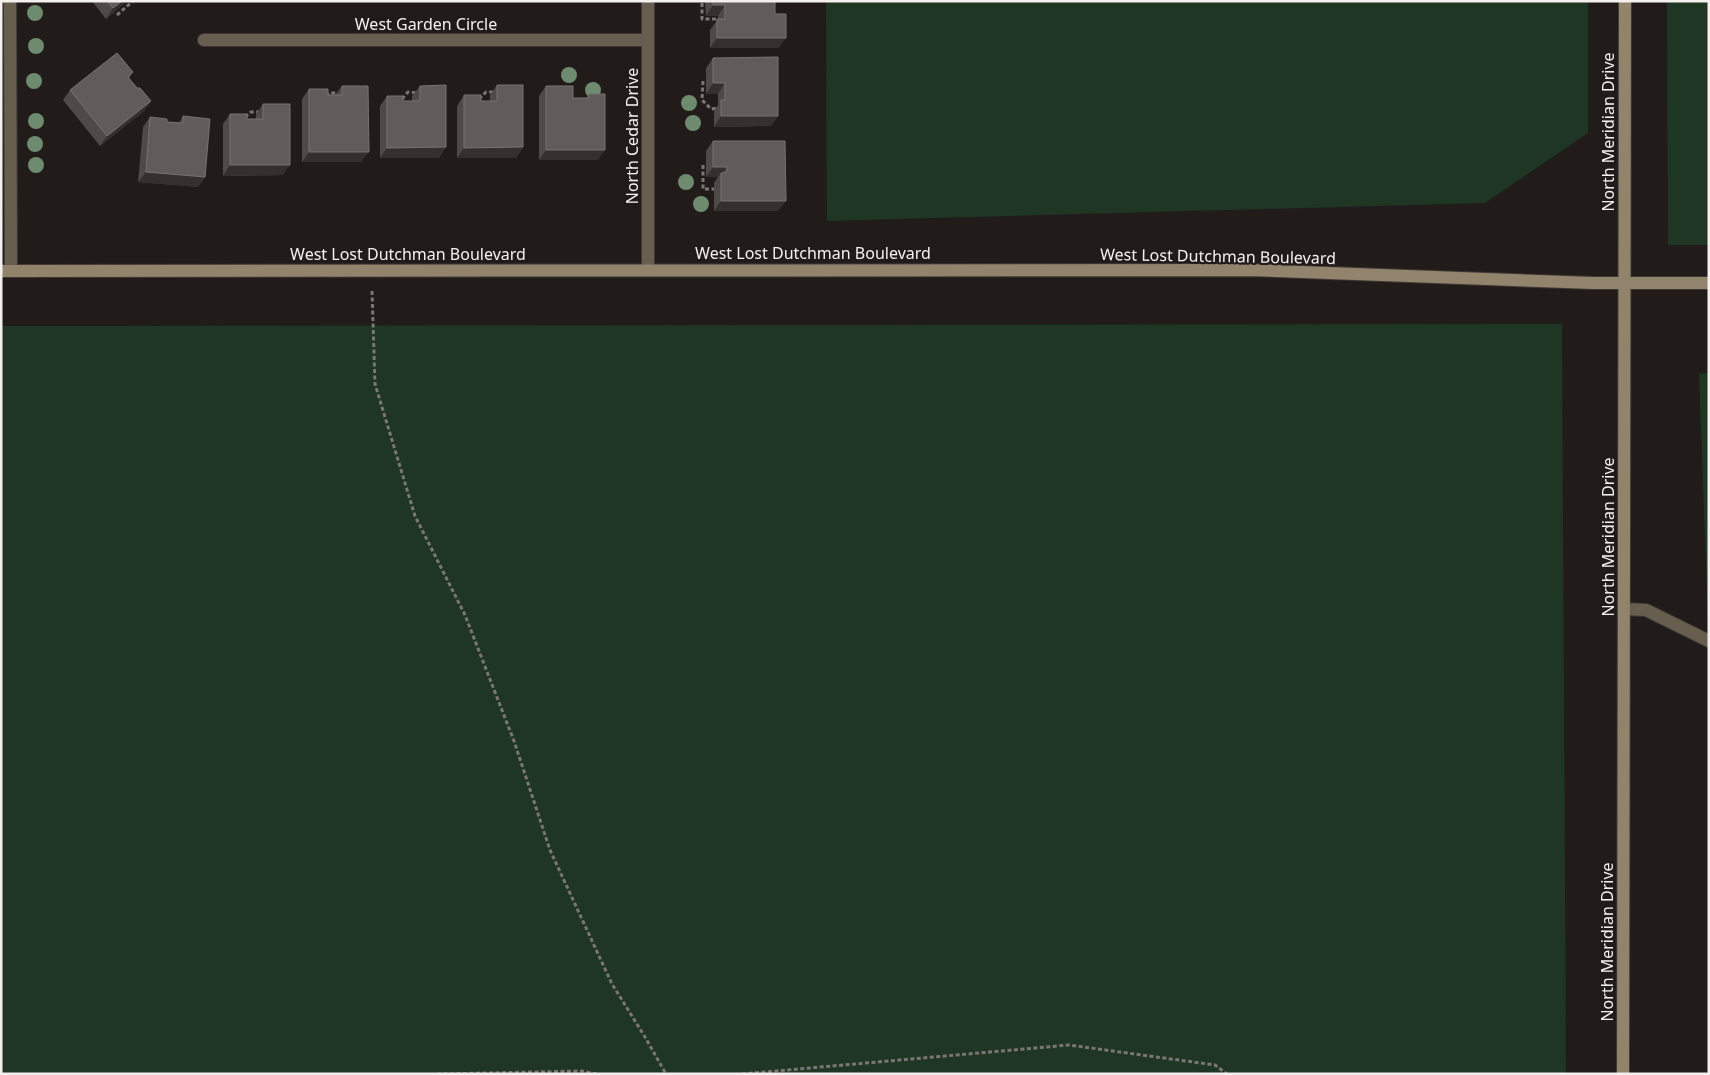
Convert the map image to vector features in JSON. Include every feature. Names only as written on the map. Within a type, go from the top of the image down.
[{"type":"street","points":[[6,271],[6,57],[10,1]]},
{"type":"street","name":"North Cedar Drive","points":[[648,1],[648,270]]},
{"type":"street","name":"North Meridian Drive","points":[[1623,1074],[1625,1]]},
{"type":"street","name":"West Garden Circle","points":[[204,40],[648,40]]},
{"type":"street","name":"West Lost Dutchman Boulevard","points":[[6,271],[1249,270],[1624,283],[1709,283]]},
{"type":"street","points":[[1624,609],[1646,610],[1709,641]]},
{"type":"path","points":[[116,15],[133,1]]},
{"type":"path","points":[[702,3],[702,19],[718,19]]},
{"type":"path","points":[[703,81],[702,100],[711,109],[718,108]]},
{"type":"path","points":[[399,102],[408,92],[426,93]]},
{"type":"path","points":[[476,101],[486,92],[502,92]]},
{"type":"path","points":[[323,98],[329,93],[348,93]]},
{"type":"path","points":[[243,124],[243,119],[251,112],[269,112]]},
{"type":"path","points":[[703,165],[703,189],[714,189]]},
{"type":"path","points":[[371,271],[375,384],[415,516],[465,615],[514,741],[550,850],[612,984],[666,1074]]},
{"type":"path","points":[[742,1074],[1069,1045],[1215,1065],[1227,1074]]},
{"type":"path","points":[[436,1074],[582,1071],[598,1074]]},
{"type":"green space","points":[[826,1],[1588,1],[1588,133],[1485,203],[827,221]]},
{"type":"green space","points":[[1667,1],[1709,1],[1709,245],[1668,245]]},
{"type":"green space","points":[[1562,324],[1566,1074],[1,1074],[1,326]]},
{"type":"green space","points":[[1709,373],[1709,647],[1699,374]]},
{"type":"building","points":[[107,1],[122,1],[113,8]]},
{"type":"building","points":[[713,1],[775,1],[775,14],[786,14],[786,38],[717,38],[717,19],[725,19],[725,5],[713,5]]},
{"type":"building","points":[[117,53],[133,72],[128,77],[151,101],[107,136],[70,90]]},
{"type":"building","points":[[778,57],[778,116],[721,116],[721,100],[725,100],[725,83],[713,83],[713,58]]},
{"type":"building","points":[[446,85],[446,147],[387,148],[387,96],[403,96],[403,101],[420,101],[420,86]]},
{"type":"building","points":[[497,85],[523,85],[523,147],[464,148],[464,95],[481,95],[481,101],[497,101]]},
{"type":"building","points":[[342,86],[368,86],[369,152],[309,152],[309,89],[328,89],[328,95],[342,95]]},
{"type":"building","points":[[546,86],[573,86],[573,98],[589,98],[589,94],[605,94],[605,150],[546,150]]},
{"type":"building","points":[[263,104],[290,104],[290,165],[230,165],[230,114],[247,114],[247,119],[263,119]]},
{"type":"building","points":[[183,116],[210,119],[205,177],[146,172],[150,117],[167,119],[167,122],[183,123]]},
{"type":"building","points":[[713,141],[785,141],[786,201],[721,201],[721,173],[727,172],[727,167],[713,167]]}]
